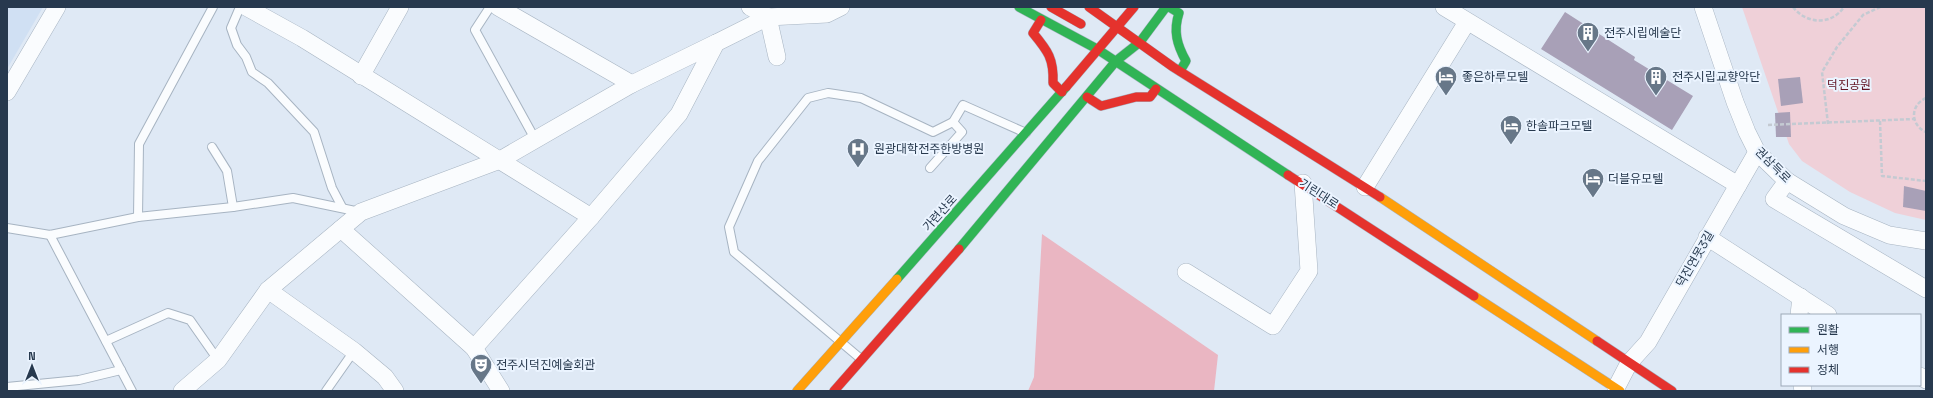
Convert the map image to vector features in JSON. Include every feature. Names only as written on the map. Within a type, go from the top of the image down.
[{"type":"street","points":[[7,92],[57,7]]},
{"type":"street","points":[[246,7],[302,38],[361,76],[591,217]]},
{"type":"street","points":[[361,76],[400,7]]},
{"type":"street","points":[[498,7],[632,84]]},
{"type":"street","points":[[750,7],[768,17],[777,58]]},
{"type":"street","points":[[182,391],[218,360],[268,290],[361,212],[500,160],[632,84],[768,17],[827,14],[841,7]]},
{"type":"street","name":"기린대로","points":[[1019,7],[1097,49],[1116,61],[1156,89],[1303,183],[1617,390],[1629,363]]},
{"type":"street","points":[[1051,7],[1088,29]]},
{"type":"street","points":[[1089,7],[1117,27],[1129,30],[1140,42],[1180,71],[1365,188],[1672,391]]},
{"type":"street","name":"가련산로","points":[[797,391],[1027,133],[1097,49],[1103,38],[1117,27],[1134,7]]},
{"type":"street","points":[[834,391],[988,216],[1116,61],[1140,42],[1166,7]]},
{"type":"street","points":[[1170,7],[1179,13],[1176,33],[1178,47],[1186,61],[1180,71]]},
{"type":"street","points":[[1444,7],[1738,185]]},
{"type":"street","name":"권삼득로","points":[[1703,7],[1746,132],[1757,152],[1787,181],[1844,216],[1889,235],[1926,241]]},
{"type":"street","points":[[1041,20],[1033,33],[1048,51],[1054,65],[1053,83],[1062,92]]},
{"type":"street","points":[[1365,188],[1467,22]]},
{"type":"street","points":[[1116,61],[1119,46],[1129,30]]},
{"type":"street","points":[[1103,38],[1119,46],[1140,42]]},
{"type":"street","points":[[474,348],[591,217],[679,114],[716,43]]},
{"type":"street","points":[[1087,97],[1101,106],[1136,97],[1150,97],[1156,89]]},
{"type":"street","name":"덕진연못3길","points":[[1629,363],[1648,342],[1757,152]]},
{"type":"street","points":[[1787,181],[1774,199],[1926,289]]},
{"type":"street","points":[[1186,272],[1273,326],[1310,271],[1303,183]]},
{"type":"street","points":[[341,229],[474,348],[501,391]]},
{"type":"street","points":[[1707,237],[1826,314]]},
{"type":"street","points":[[268,290],[354,350],[386,377],[395,391]]},
{"type":"street","points":[[1799,314],[1801,297]]},
{"type":"lane","points":[[138,217],[139,144],[213,7]]},
{"type":"lane","points":[[240,7],[231,28],[237,45],[246,57],[252,72],[268,83],[314,132],[332,188],[342,207]]},
{"type":"lane","points":[[490,7],[475,30],[535,139]]},
{"type":"lane","points":[[862,360],[734,252],[729,226],[758,161],[808,98],[828,93],[861,98],[933,132],[953,122],[963,105],[1027,133]]},
{"type":"lane","points":[[930,168],[962,132],[953,122]]},
{"type":"lane","points":[[212,147],[227,171],[233,207]]},
{"type":"lane","points":[[7,228],[50,235],[138,217],[233,207],[293,198],[361,212]]},
{"type":"lane","points":[[50,235],[132,391]]},
{"type":"lane","points":[[106,340],[168,313],[190,320],[218,360]]},
{"type":"lane","points":[[326,391],[354,350]]},
{"type":"lane","points":[[7,387],[79,380],[121,370]]},
{"type":"path","points":[[1793,7],[1800,15],[1809,20],[1818,21],[1828,20],[1844,7]]},
{"type":"path","points":[[1828,124],[1822,72],[1837,46],[1863,15],[1880,7]]},
{"type":"path","points":[[1926,98],[1915,107],[1914,119],[1919,128],[1926,132]]},
{"type":"path","points":[[1768,125],[1828,124],[1914,119]]},
{"type":"path","points":[[1880,121],[1882,176],[1926,181]]},
{"type":"shaded area","points":[[7,7],[43,7],[7,69]]},
{"type":"shaded area","points":[[1042,234],[1218,355],[1214,391],[1028,391],[1034,377]]},
{"type":"green space","name":"덕진공원","points":[[1742,7],[1926,7],[1926,220],[1895,213],[1850,192],[1802,161],[1789,144]]},
{"type":"building","points":[[1565,12],[1635,57],[1634,60],[1693,96],[1672,130],[1541,49]]},
{"type":"building","points":[[1800,77],[1803,103],[1781,106],[1778,79]]},
{"type":"building","points":[[1790,112],[1791,137],[1776,137],[1775,113]]},
{"type":"building","points":[[1904,186],[1926,191],[1926,211],[1903,207]]},
{"type":"traffic: fast","points":[[1019,7],[1097,49],[1288,175]]},
{"type":"traffic: fast","points":[[959,249],[1116,61],[1140,42],[1166,7]]},
{"type":"traffic: fast","points":[[1169,7],[1179,13],[1176,32],[1178,44],[1186,61],[1180,71]]},
{"type":"traffic: fast","points":[[897,279],[1066,87]]},
{"type":"traffic: slow","points":[[1380,197],[1597,341]]},
{"type":"traffic: slow","points":[[797,391],[897,279]]},
{"type":"traffic: slow","points":[[1474,296],[1620,391]]},
{"type":"traffic: jam","points":[[1051,7],[1081,24]]},
{"type":"traffic: jam","points":[[1089,7],[1173,67],[1380,197]]},
{"type":"traffic: jam","points":[[1066,87],[1134,7]]},
{"type":"traffic: jam","points":[[1041,20],[1033,33],[1043,45],[1049,56],[1051,61],[1053,83],[1062,92]]},
{"type":"traffic: jam","points":[[1087,97],[1101,106],[1136,97],[1150,97],[1156,89]]},
{"type":"traffic: jam","points":[[1288,175],[1474,296]]},
{"type":"traffic: jam","points":[[834,391],[959,249]]},
{"type":"traffic: jam","points":[[1597,341],[1672,391]]},
{"type":"place","name":"전주시립예술단","points":[[1588,52]]},
{"type":"place","name":"좋은하루모텔","points":[[1446,96]]},
{"type":"place","name":"전주시립교향악단","points":[[1656,96]]},
{"type":"place","name":"한솔파크모텔","points":[[1511,146]]},
{"type":"place","name":"원광대학전주한방병원","points":[[858,168]]},
{"type":"place","name":"더블유모텔","points":[[1593,198]]},
{"type":"place","name":"전주시덕진예술회관","points":[[481,384]]}]
